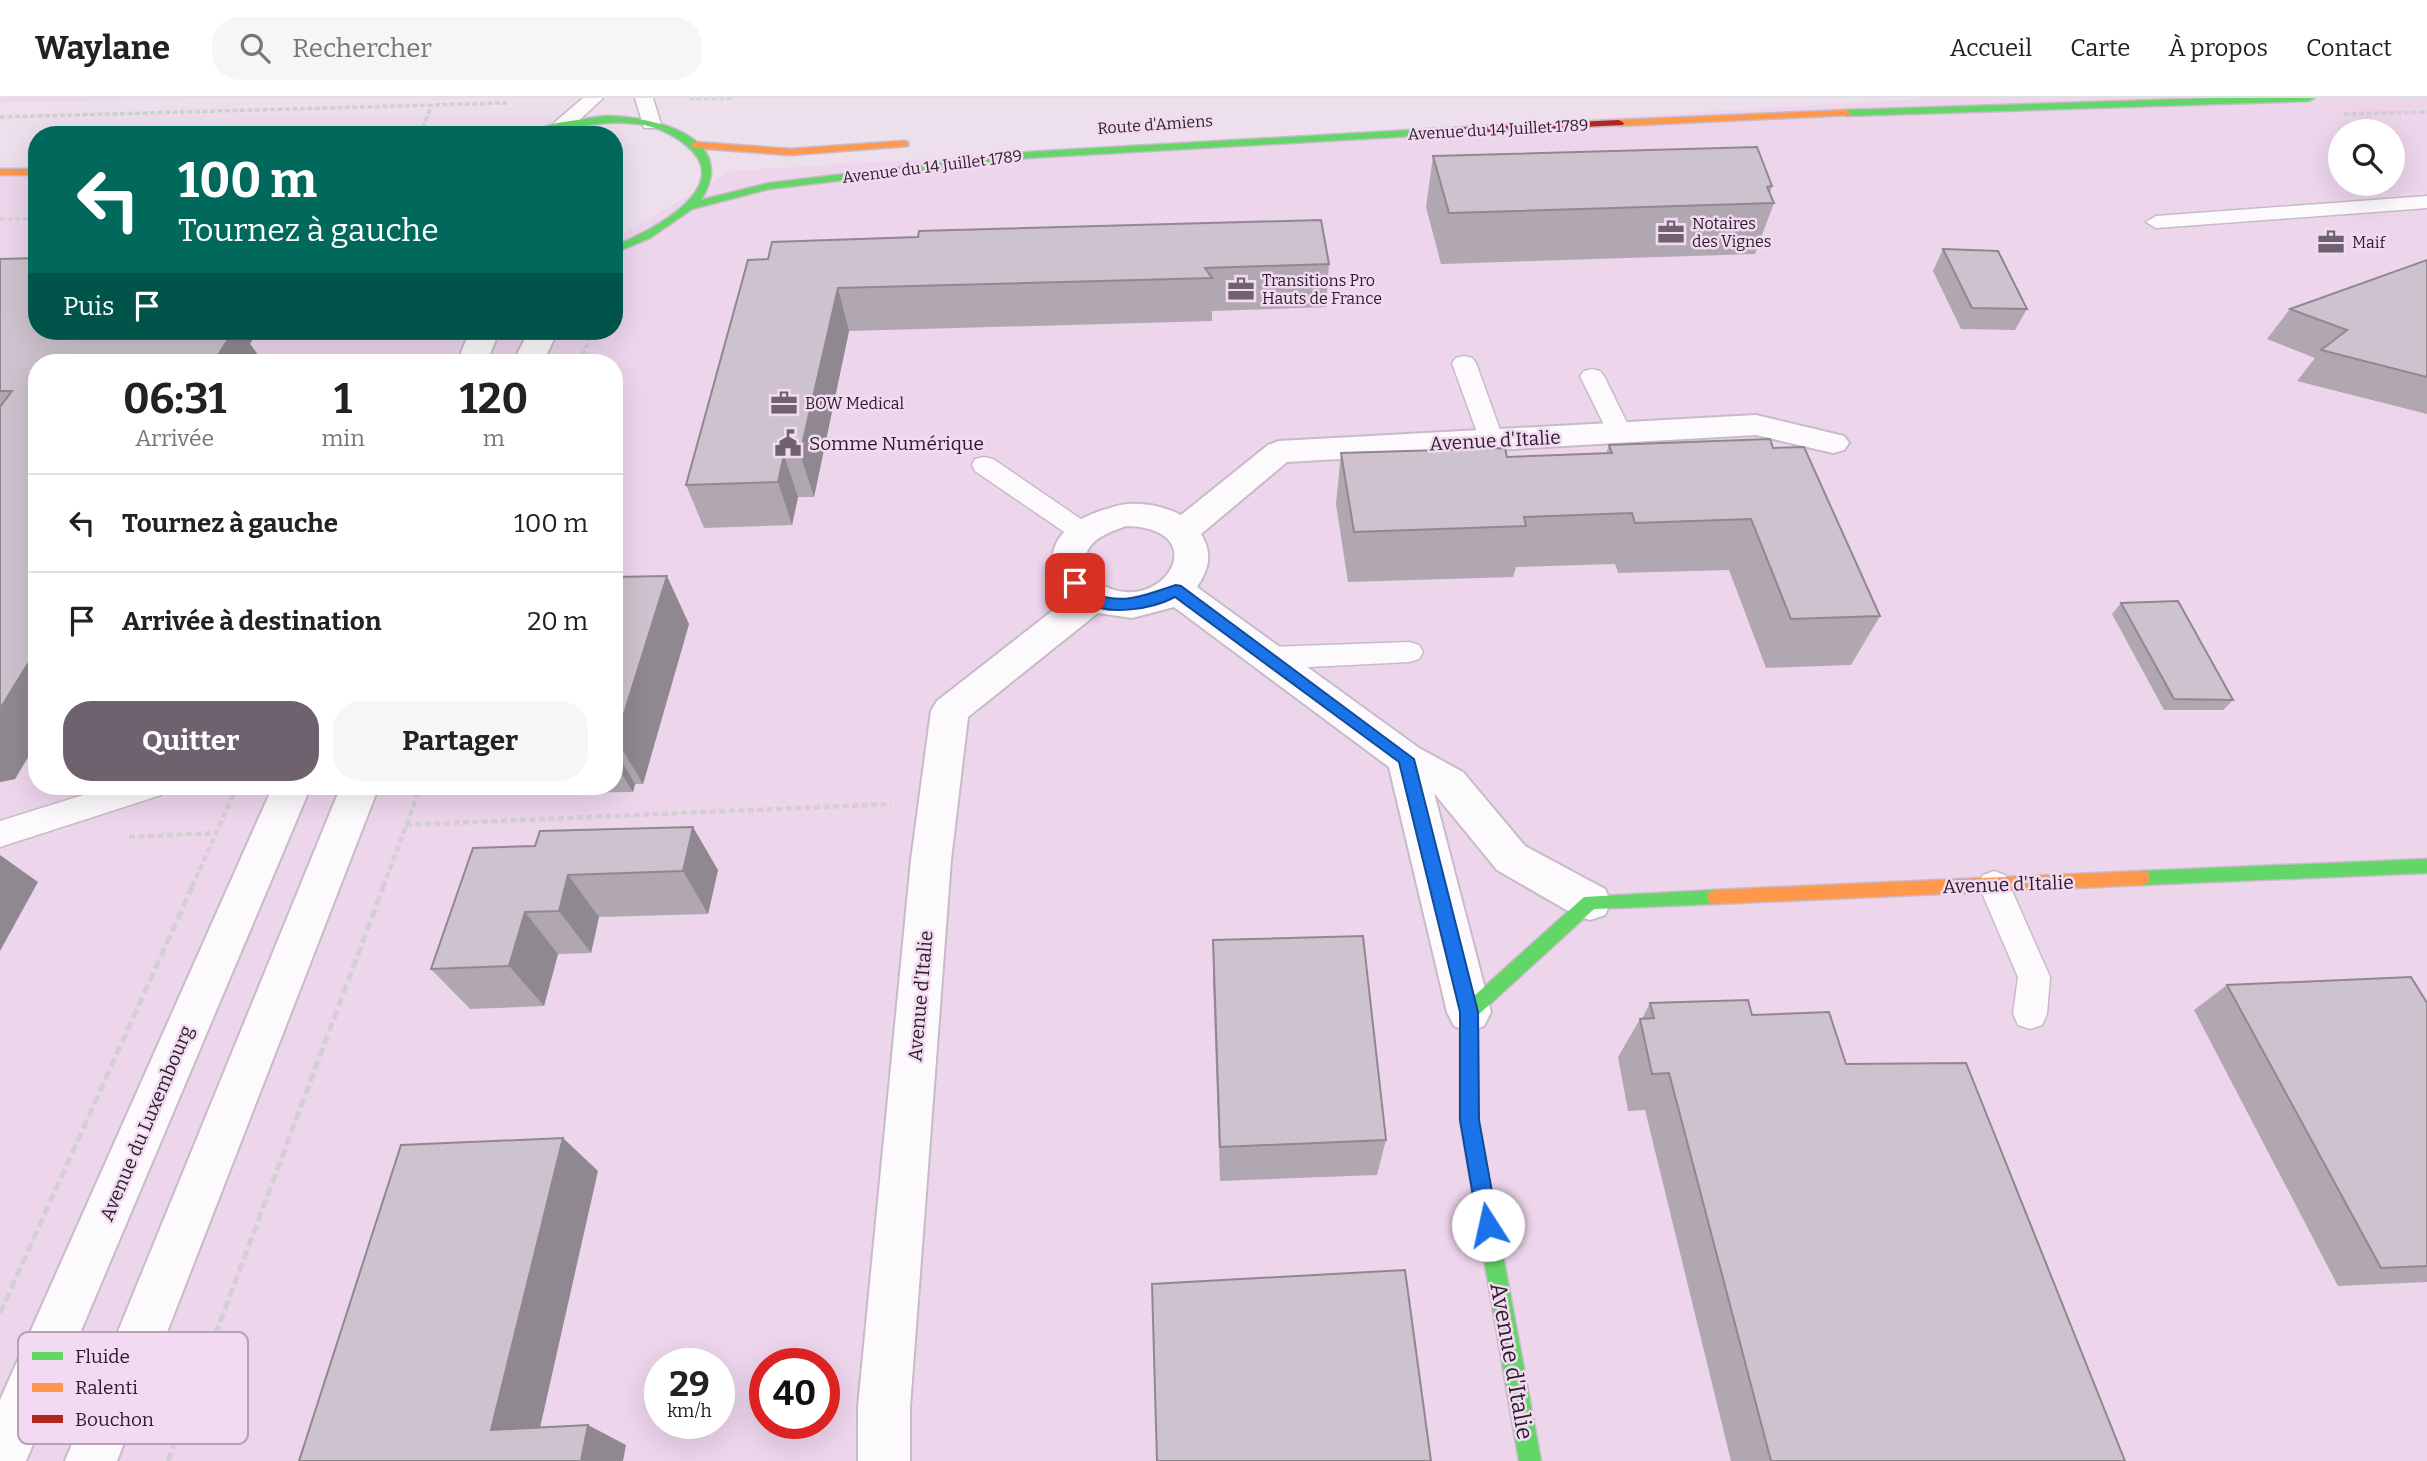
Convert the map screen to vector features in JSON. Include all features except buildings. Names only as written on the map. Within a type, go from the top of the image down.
[{"type":"main road","name":"Avenue du 14 Juillet 1789","points":[[692,206],[769,186],[855,174],[1028,155],[1149,146],[1813,114],[2309,98]]},
{"type":"main road","points":[[559,126],[614,121],[651,124],[676,132],[695,145],[704,158],[707,173],[704,190],[692,206],[673,222],[623,247]]},
{"type":"main road","points":[[695,145],[790,152],[919,143]]},
{"type":"main road","points":[[0,172],[28,173]]},
{"type":"main road","name":"Avenue d'Italie","points":[[1590,902],[2427,866]]},
{"type":"main road","points":[[1469,1012],[1590,902]]},
{"type":"main road","name":"Avenue d'Italie","points":[[1469,1012],[1469,1120],[1530,1461]]},
{"type":"street","name":"Avenue d'Italie","points":[[1182,532],[1279,453],[1756,425],[1833,443]]},
{"type":"street","points":[[1125,515],[1157,518],[1182,532],[1194,555],[1186,580],[1176,590],[1142,603],[1122,604],[1091,599],[1075,583],[1069,570],[1067,557],[1072,543],[1082,532],[1109,517],[1125,515]]},
{"type":"street","points":[[1176,590],[1406,759],[1449,783],[1511,858],[1590,902]]},
{"type":"street","name":"Avenue d'Italie","points":[[884,1461],[885,1394],[938,803],[950,711],[1091,599]]},
{"type":"street","name":"Avenue d'Italie","points":[[1406,759],[1469,1012]]},
{"type":"street","name":"Avenue du Luxembourg","points":[[56,1332],[288,795]]},
{"type":"street","points":[[142,1332],[356,795]]},
{"type":"street","name":"Avenue du Luxembourg","points":[[0,1461],[18,1419]]},
{"type":"street","points":[[91,1461],[98,1444]]},
{"type":"lane","points":[[563,125],[594,98]]},
{"type":"lane","points":[[644,98],[651,124]]},
{"type":"lane","points":[[2156,222],[2427,202]]},
{"type":"lane","points":[[1464,363],[1492,441]]},
{"type":"lane","points":[[1592,376],[1620,433]]},
{"type":"lane","points":[[984,465],[1082,532]]},
{"type":"lane","points":[[1268,658],[1409,652]]},
{"type":"lane","points":[[0,834],[122,795]]},
{"type":"lane","points":[[1994,884],[2034,977],[2031,1014]]},
{"type":"path","points":[[686,98],[733,98]]},
{"type":"path","points":[[0,117],[509,103]]},
{"type":"path","points":[[424,126],[432,104]]},
{"type":"path","points":[[0,219],[28,219]]},
{"type":"path","points":[[0,1313],[233,795]]},
{"type":"path","points":[[215,1332],[418,795]]},
{"type":"path","points":[[406,825],[938,803]]},
{"type":"path","points":[[118,838],[216,832]]},
{"type":"path","points":[[167,1461],[173,1444]]},
{"type":"shaded area","points":[[0,98],[189,98],[0,103]]},
{"type":"shaded area","points":[[1934,98],[2427,98],[2427,1461],[0,1461],[0,177],[28,177],[28,340],[623,340],[623,234],[731,171]]},
{"type":"traffic: fast","points":[[1846,113],[2309,98]]},
{"type":"traffic: fast","points":[[557,126],[605,119],[638,121],[667,129],[684,138],[699,151],[707,167],[706,183],[697,199],[665,225],[623,246]]},
{"type":"traffic: fast","points":[[692,206],[769,186],[1028,155],[1447,131]]},
{"type":"traffic: fast","points":[[2142,878],[2427,866]]},
{"type":"traffic: fast","points":[[1530,1461],[1469,1120],[1469,1012],[1590,902],[1715,897]]},
{"type":"traffic: slow","points":[[1619,123],[1846,113]]},
{"type":"traffic: slow","points":[[695,145],[790,152],[904,144]]},
{"type":"traffic: slow","points":[[0,172],[28,172]]},
{"type":"traffic: slow","points":[[1715,897],[2142,878]]},
{"type":"traffic: jam","points":[[1447,131],[1619,123]]},
{"type":"place","name":"Notaires des Vignes","points":[[1671,232]]},
{"type":"place","name":"Maif","points":[[2331,242]]},
{"type":"place","name":"Transitions Pro Hauts de France","points":[[1241,289]]},
{"type":"place","name":"BOW Medical","points":[[784,403]]},
{"type":"place","name":"Somme Numérique","points":[[788,443]]},
{"type":"route","points":[[1075,583],[1091,599],[1122,604],[1160,599],[1176,590],[1406,759],[1469,1012],[1469,1120],[1488,1225]]}]
